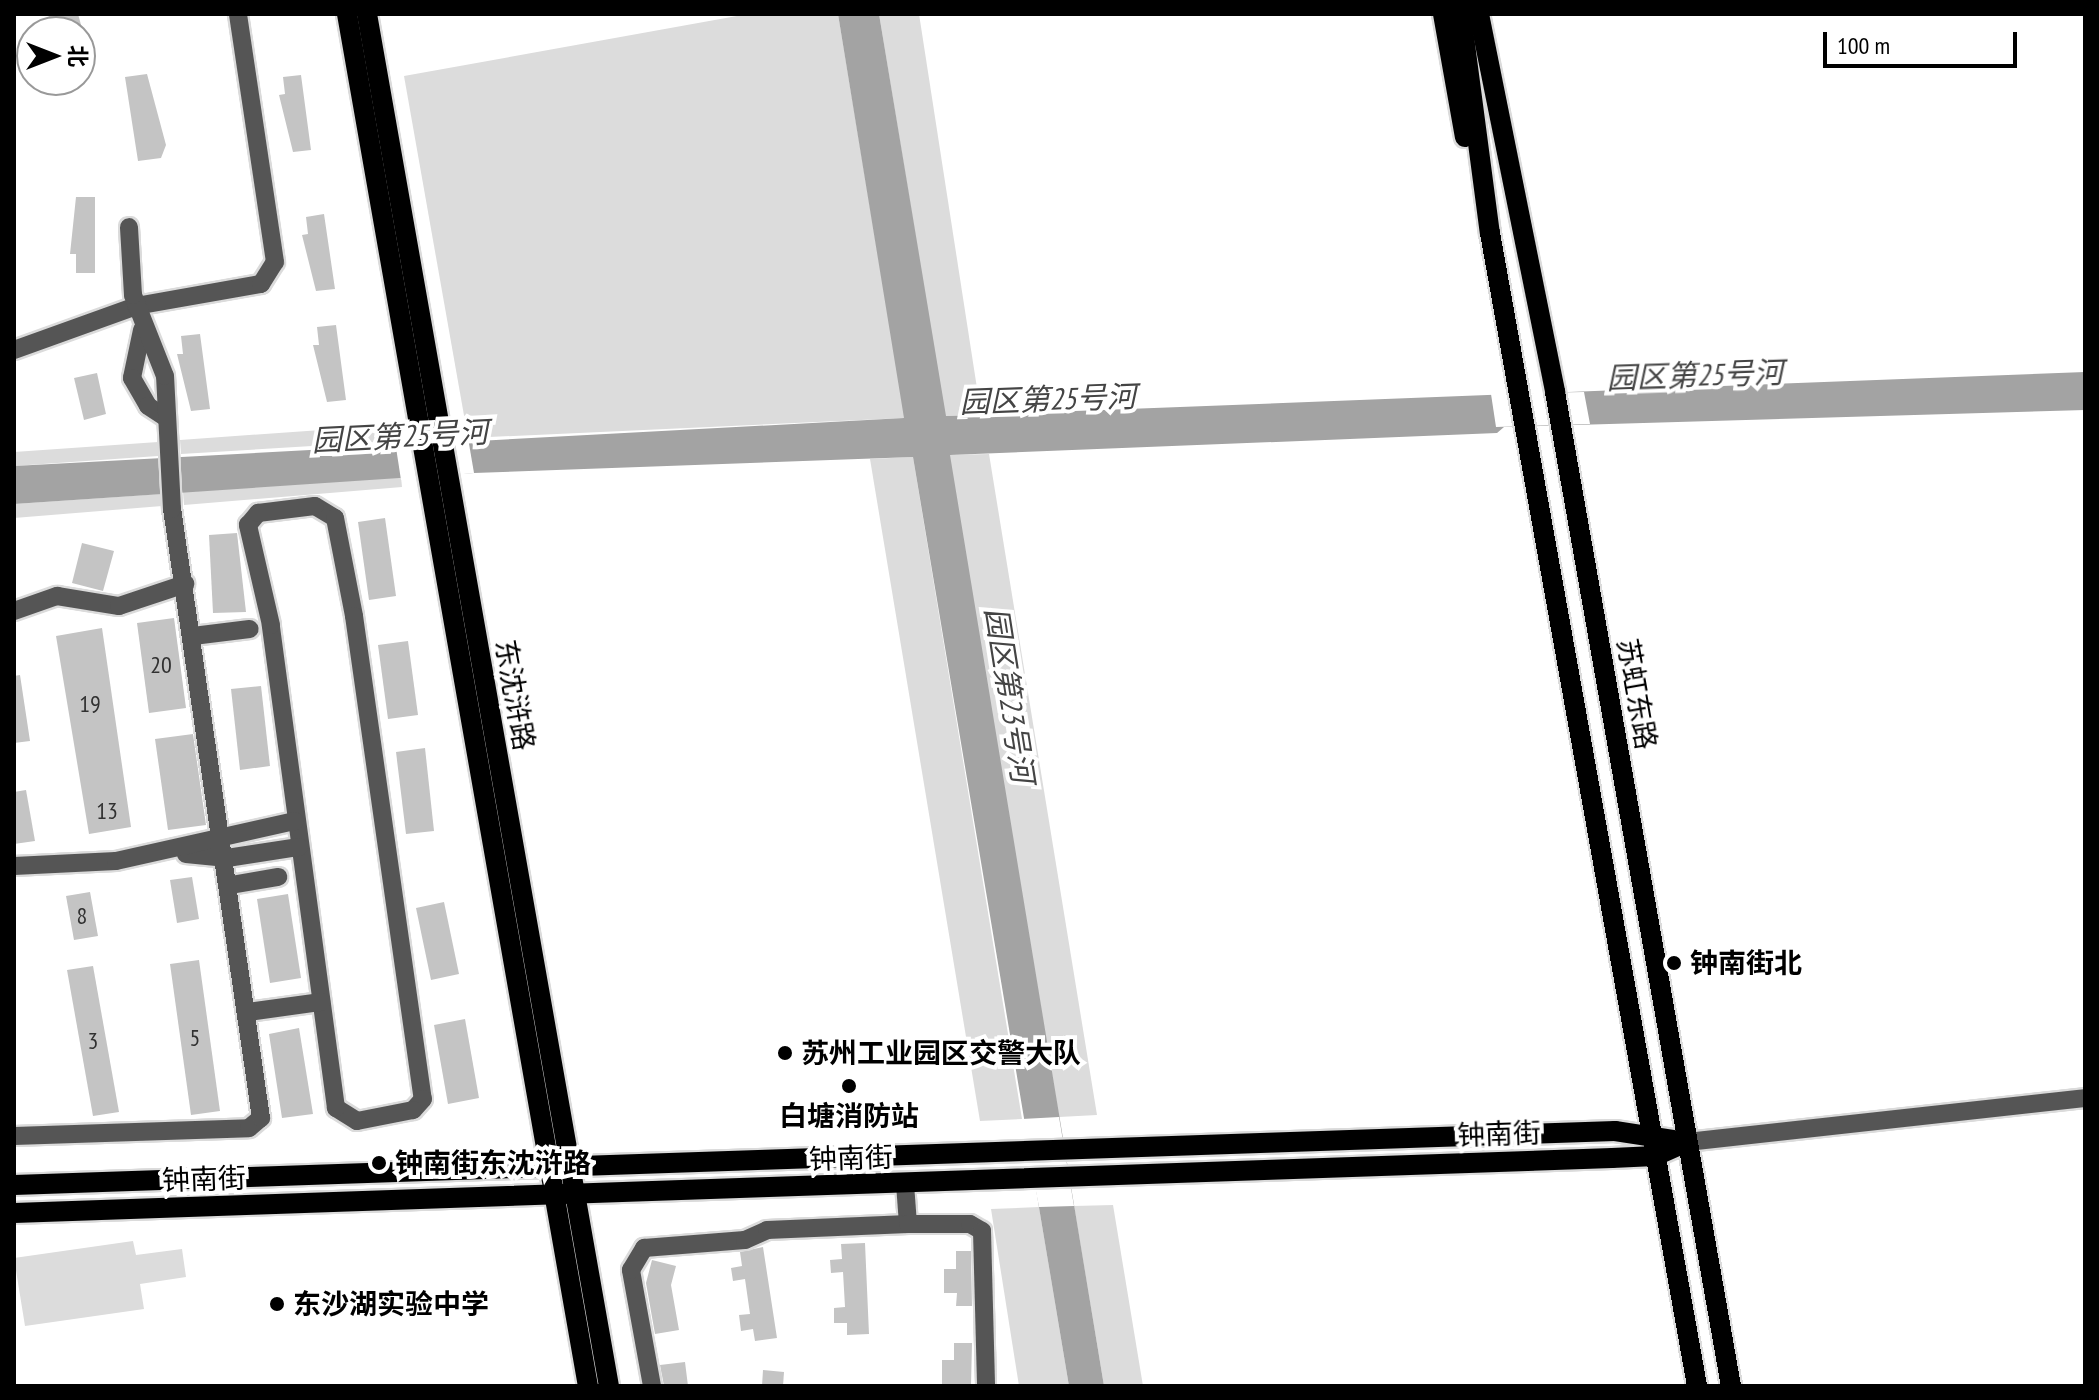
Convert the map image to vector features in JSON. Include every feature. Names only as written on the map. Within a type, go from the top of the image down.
[{"type":"main road","name":"东沈浒路","points":[[347,14],[588,1386]]},
{"type":"main road","name":"东沈浒路","points":[[367,14],[609,1386]]},
{"type":"main road","points":[[1443,14],[1472,178],[1490,233]]},
{"type":"main road","points":[[1461,14],[1490,233],[1697,1386]]},
{"type":"main road","name":"苏虹东路","points":[[1479,14],[1491,52],[1555,392],[1731,1386]]},
{"type":"main road","points":[[1491,52],[1492,14]]},
{"type":"main road","name":"钟南街","points":[[14,1185],[1649,1131],[1687,1142]]},
{"type":"main road","name":"钟南街","points":[[14,1213],[554,1198],[1033,1177],[1655,1156],[1687,1142]]},
{"type":"street","points":[[14,350],[136,306],[261,284],[275,262],[238,14]]},
{"type":"street","points":[[14,1136],[258,1125],[248,1012],[231,885],[172,509],[161,361],[142,330],[136,306],[129,227]]},
{"type":"street","points":[[142,330],[132,378],[148,406],[165,417]]},
{"type":"street","points":[[315,506],[335,518],[362,662],[423,1093],[417,1108],[357,1121],[338,1113],[295,821],[271,625],[248,525],[258,513],[315,506]]},
{"type":"street","points":[[14,611],[57,596],[119,606],[185,584]]},
{"type":"street","points":[[193,636],[250,629]]},
{"type":"street","points":[[128,858],[223,832],[295,821]]},
{"type":"street","points":[[14,866],[206,852],[227,858],[299,847]]},
{"type":"street","points":[[231,885],[278,877]]},
{"type":"street","points":[[248,1012],[321,1002]]},
{"type":"street","name":"钟南街","points":[[1687,1142],[2085,1098]]},
{"type":"street","points":[[905,1184],[908,1224]]},
{"type":"street","points":[[652,1386],[631,1270],[644,1248],[745,1240],[767,1230],[908,1224],[970,1224],[982,1231],[986,1386]]},
{"type":"shaded area","points":[[748,14],[838,14],[905,418],[468,438],[404,76]]},
{"type":"shaded area","points":[[838,14],[879,14],[946,416],[2085,372],[2085,410],[1504,427],[1497,433],[950,455],[1104,1386],[1069,1386],[913,457],[474,473],[14,504],[14,466],[904,418]]},
{"type":"shaded area","points":[[879,14],[919,14],[981,414],[945,416]]},
{"type":"shaded area","points":[[392,425],[395,441],[181,454],[180,440]]},
{"type":"shaded area","points":[[158,442],[158,456],[14,466],[14,452]]},
{"type":"shaded area","points":[[989,454],[1097,1115],[1059,1117],[949,455]]},
{"type":"shaded area","points":[[913,457],[1022,1119],[980,1121],[870,459]]},
{"type":"shaded area","points":[[401,477],[402,487],[184,505],[183,492]]},
{"type":"shaded area","points":[[161,494],[162,506],[14,518],[14,504]]},
{"type":"shaded area","points":[[1113,1205],[1143,1386],[1104,1386],[1074,1206]]},
{"type":"shaded area","points":[[1039,1207],[1069,1386],[1019,1386],[991,1209]]},
{"type":"shaded area","points":[[133,1241],[136,1255],[182,1249],[186,1277],[140,1284],[144,1309],[25,1326],[14,1258]]},
{"type":"pier","points":[[1584,392],[1590,424],[1496,427],[1491,394]]},
{"type":"pier","points":[[468,438],[474,473],[401,480],[395,441]]},
{"type":"pier","points":[[1059,1117],[1074,1206],[1039,1207],[1022,1119]]},
{"type":"building","points":[[48,14],[79,16],[49,16]]},
{"type":"building","points":[[147,74],[166,145],[161,158],[138,161],[125,77]]},
{"type":"building","points":[[301,75],[311,150],[293,152],[279,95],[285,94],[283,77]]},
{"type":"building","points":[[76,197],[95,197],[95,273],[76,273],[76,254],[70,254]]},
{"type":"building","points":[[324,214],[335,289],[316,291],[302,235],[308,234],[306,217]]},
{"type":"building","points":[[336,325],[346,400],[327,402],[313,345],[319,345],[317,327]]},
{"type":"building","points":[[200,334],[210,409],[191,411],[177,354],[183,354],[181,336]]},
{"type":"building","points":[[97,373],[106,414],[84,420],[74,378]]},
{"type":"building","points":[[385,518],[396,596],[369,600],[358,522]]},
{"type":"building","points":[[237,533],[246,612],[213,613],[209,535]]},
{"type":"building","points":[[82,543],[114,551],[103,591],[72,583]]},
{"type":"building","points":[[174,618],[186,708],[149,713],[137,623]]},
{"type":"building","points":[[102,628],[131,827],[89,834],[56,636]]},
{"type":"building","points":[[408,641],[418,715],[388,719],[378,645]]},
{"type":"building","points":[[20,675],[30,741],[14,743],[14,676]]},
{"type":"building","points":[[261,686],[270,766],[240,770],[231,689]]},
{"type":"building","points":[[193,734],[206,825],[168,830],[155,739]]},
{"type":"building","points":[[425,748],[434,831],[406,834],[396,752]]},
{"type":"building","points":[[26,790],[35,841],[14,844],[14,792]]},
{"type":"building","points":[[192,877],[199,919],[177,923],[170,880]]},
{"type":"building","points":[[90,892],[98,936],[74,940],[66,896]]},
{"type":"building","points":[[288,894],[301,978],[270,983],[257,899]]},
{"type":"building","points":[[444,902],[459,974],[431,980],[416,908]]},
{"type":"building","points":[[199,960],[220,1111],[191,1115],[170,964]]},
{"type":"building","points":[[93,966],[119,1112],[93,1116],[67,970]]},
{"type":"building","points":[[465,1019],[479,1098],[448,1104],[434,1025]]},
{"type":"building","points":[[299,1028],[313,1114],[282,1118],[269,1034]]},
{"type":"building","points":[[865,1243],[869,1334],[847,1335],[847,1323],[834,1323],[834,1308],[845,1307],[843,1272],[831,1273],[830,1260],[842,1259],[841,1244]]},
{"type":"building","points":[[763,1247],[777,1338],[755,1341],[753,1329],[741,1331],[739,1315],[750,1314],[745,1279],[733,1281],[731,1268],[742,1266],[740,1252]]},
{"type":"building","points":[[956,1251],[971,1251],[972,1306],[956,1306],[957,1293],[944,1293],[944,1269],[956,1269]]},
{"type":"building","points":[[652,1260],[676,1266],[671,1285],[679,1330],[655,1334],[646,1283]]},
{"type":"building","points":[[954,1343],[972,1343],[971,1386],[942,1384],[942,1360],[954,1360]]},
{"type":"building","points":[[685,1362],[688,1386],[664,1386],[660,1365]]},
{"type":"building","points":[[763,1370],[784,1372],[783,1386],[762,1386]]},
{"type":"place","name":"钟南街北","points":[[1674,963]]},
{"type":"place","name":"苏州工业园区交警大队","points":[[785,1053]]},
{"type":"place","name":"白塘消防站","points":[[849,1086]]},
{"type":"place","name":"钟南街东沈浒路","points":[[379,1163]]},
{"type":"place","name":"东沙湖实验中学","points":[[277,1304]]},
{"type":"water label","name":"园区第25号河","points":[[1695,375]]},
{"type":"water label","name":"园区第25号河","points":[[1048,399]]},
{"type":"water label","name":"园区第25号河","points":[[400,436]]},
{"type":"water label","name":"园区第23号河","points":[[1010,695]]}]
